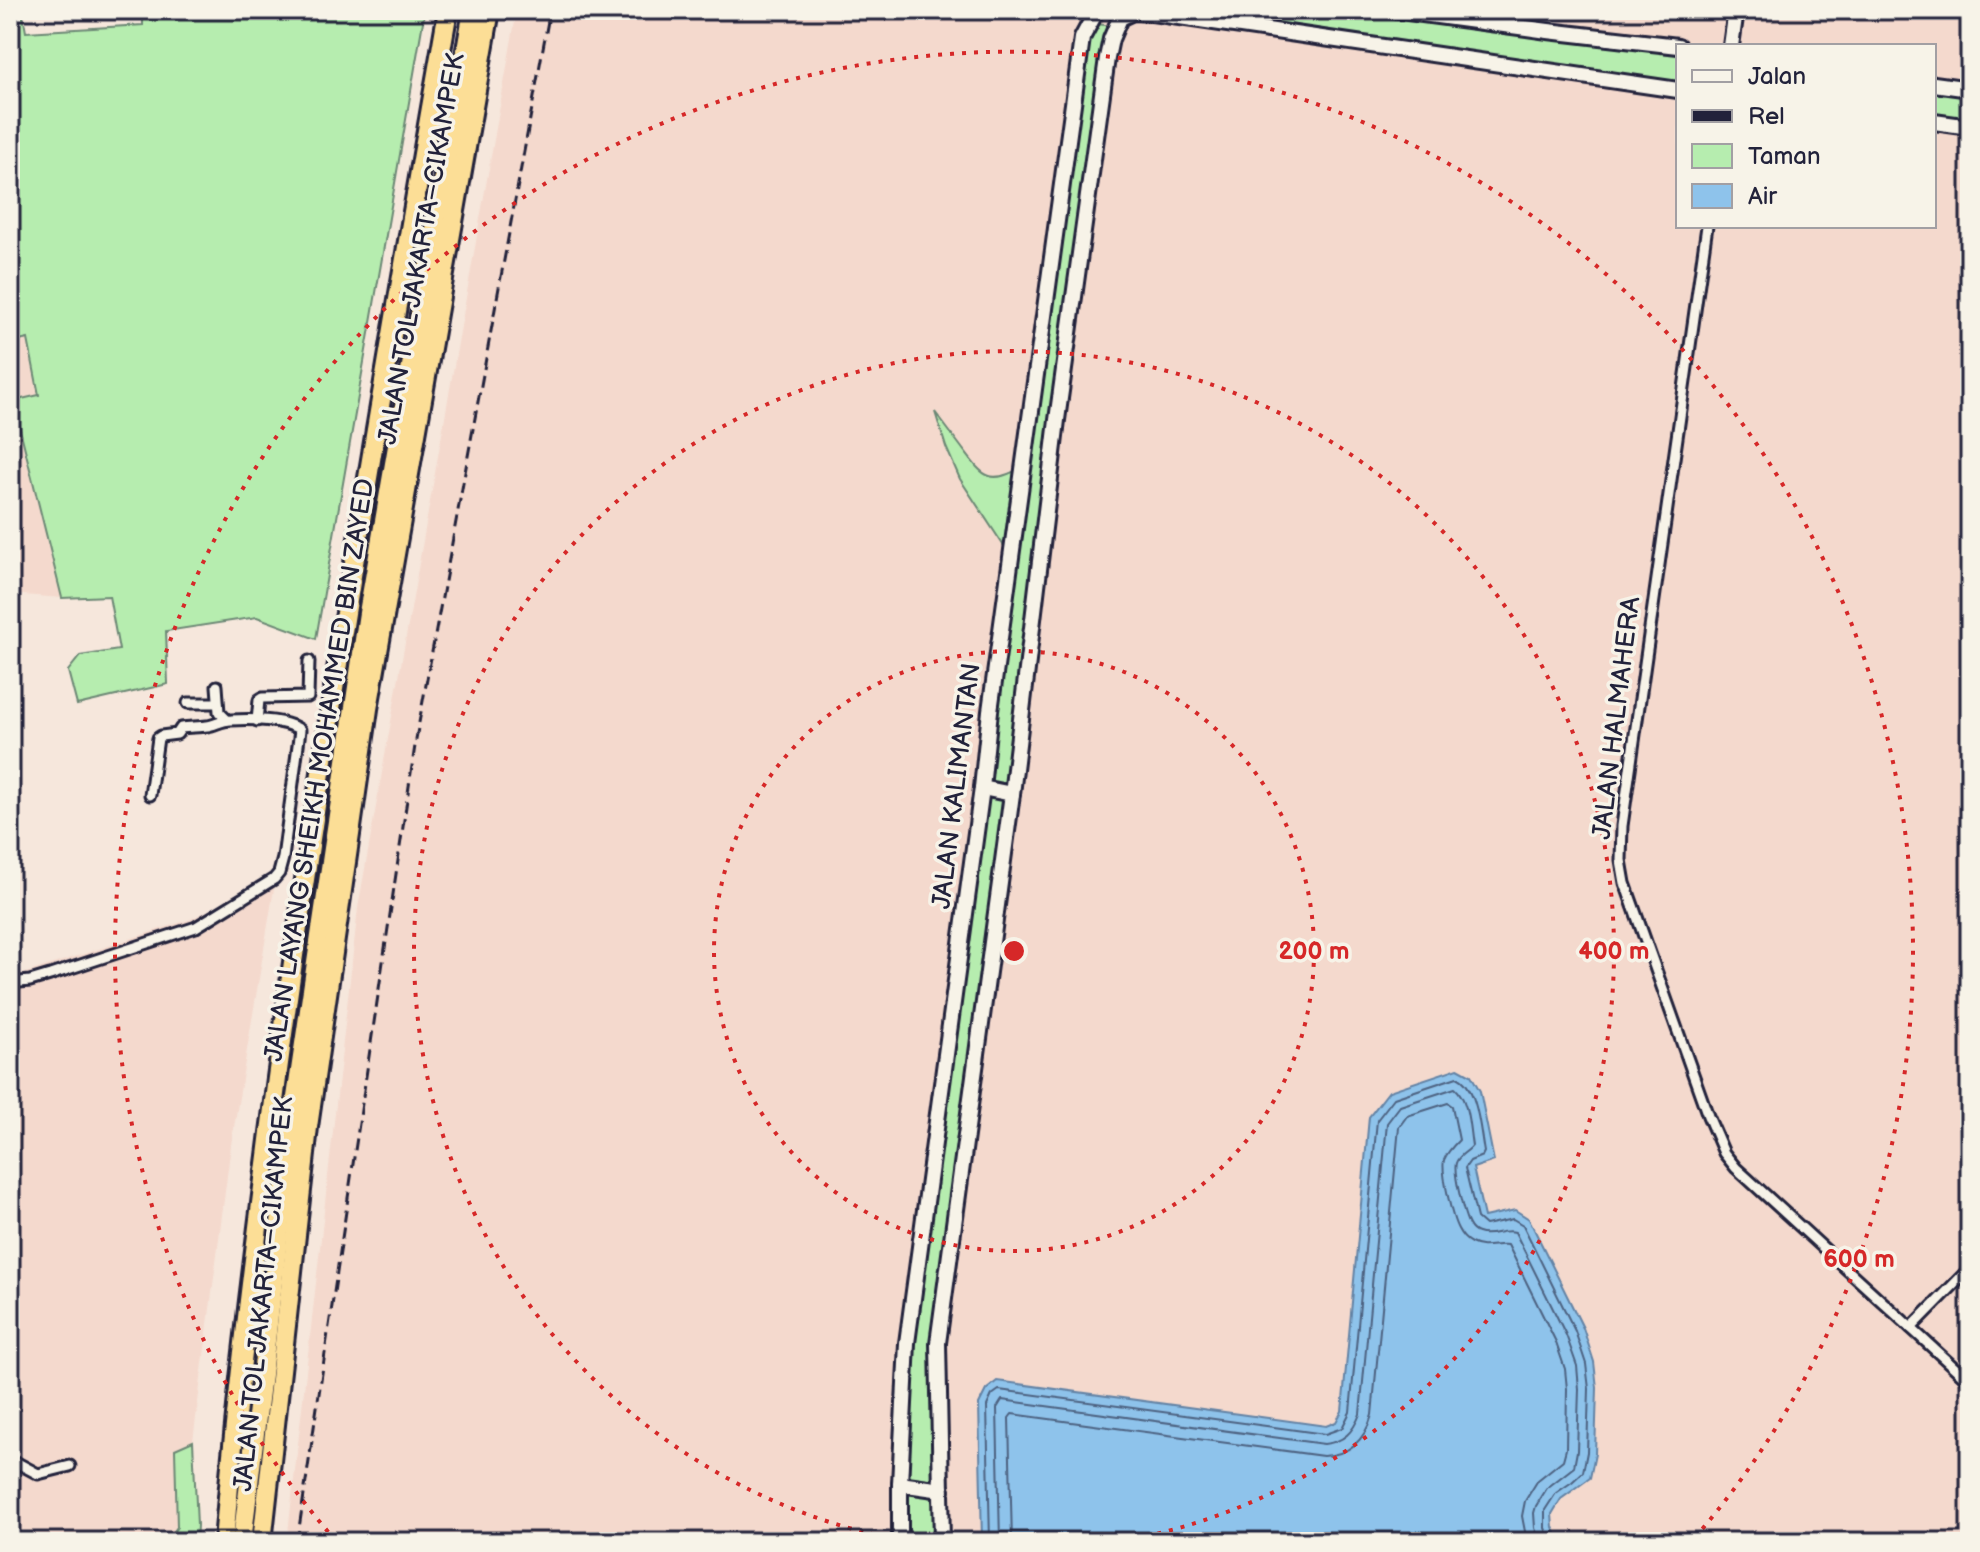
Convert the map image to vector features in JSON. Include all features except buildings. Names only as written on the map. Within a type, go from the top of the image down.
[{"type":"highway","name":"JALAN TOL JAKARTA–CIKAMPEK","points":[[224,1542],[238,1387],[303,892],[332,694],[448,10]]},
{"type":"highway","name":"JALAN LAYANG SHEIKH MOHAMMED BIN ZAYED","points":[[232,1542],[241,1445],[315,892],[388,437],[462,10]]},
{"type":"highway","name":"JALAN LAYANG SHEIKH MOHAMMED BIN ZAYED","points":[[242,1542],[291,1131],[363,644],[473,10]]},
{"type":"highway","name":"JALAN TOL JAKARTA–CIKAMPEK","points":[[262,1542],[308,1127],[368,709],[490,10]]},
{"type":"street","points":[[1082,38],[1097,10]]},
{"type":"street","points":[[1393,10],[1676,46]]},
{"type":"street","points":[[1731,44],[1736,10]]},
{"type":"street","points":[[1111,39],[1120,18],[1133,12],[1148,11],[1676,90]]},
{"type":"street","points":[[1082,38],[1093,25],[1101,24],[1111,31],[1111,39]]},
{"type":"street","name":"JALAN KALIMANTAN","points":[[900,1542],[907,1343],[1082,38]]},
{"type":"street","name":"JALAN KALIMANTAN","points":[[942,1542],[938,1343],[1012,794],[1057,420],[1111,39]]},
{"type":"street","points":[[1936,84],[1970,89]]},
{"type":"street","points":[[1936,122],[1970,127]]},
{"type":"street","name":"JALAN HALMAHERA","points":[[1707,228],[1622,826],[1621,860],[1625,883],[1724,1153],[1743,1174],[1970,1382]]},
{"type":"street","points":[[257,721],[259,700],[262,698],[308,697],[309,661]]},
{"type":"street","points":[[217,686],[219,712],[227,720]]},
{"type":"street","points":[[188,703],[217,703]]},
{"type":"street","points":[[10,983],[50,975],[196,927],[270,882],[278,875],[283,858],[300,730],[280,722],[227,720],[210,726],[181,728],[178,734],[159,736],[150,795]]},
{"type":"street","points":[[982,788],[1012,794]]},
{"type":"street","points":[[1911,1328],[1970,1268]]},
{"type":"street","points":[[10,1459],[38,1474],[70,1466]]},
{"type":"street","points":[[900,1484],[942,1490]]},
{"type":"shaded area","points":[[517,10],[1393,10],[1548,31],[1571,10],[1970,10],[1970,1542],[287,1542],[358,908]]},
{"type":"shaded area","points":[[28,339],[39,395],[13,401],[62,598],[10,594],[10,343]]},
{"type":"shaded area","points":[[276,877],[231,1145],[193,1441],[175,1449],[177,1528],[166,1542],[10,1542],[10,978],[191,919]]},
{"type":"green space","points":[[10,10],[22,10],[26,32],[143,25],[143,10],[425,10],[316,639],[257,617],[166,631],[168,684],[77,705],[68,671],[80,656],[119,650],[109,596],[62,598],[13,401],[39,395],[28,339],[10,343]]},
{"type":"green space","points":[[1144,10],[1393,10],[1676,46],[1676,90]]},
{"type":"green space","points":[[1095,24],[1105,25],[1111,31],[938,1343],[942,1542],[900,1542],[907,1343],[1011,557],[960,479],[935,412],[982,472],[1002,476],[1024,466],[1082,38]]},
{"type":"green space","points":[[1936,84],[1970,89],[1970,127],[1936,122]]},
{"type":"green space","points":[[193,1441],[196,1542],[166,1542],[177,1527],[175,1449]]},
{"type":"water","points":[[1458,1068],[1471,1075],[1480,1091],[1494,1161],[1473,1168],[1484,1217],[1515,1210],[1529,1219],[1583,1328],[1594,1362],[1597,1388],[1595,1454],[1590,1478],[1561,1499],[1552,1514],[1553,1527],[1560,1542],[982,1542],[979,1404],[986,1390],[997,1381],[1326,1426],[1336,1422],[1342,1411],[1369,1117],[1389,1091]]},
{"type":"waterway","points":[[183,1542],[189,1537],[217,1539]]},
{"type":"railway","points":[[297,1542],[416,739],[550,10]]}]
